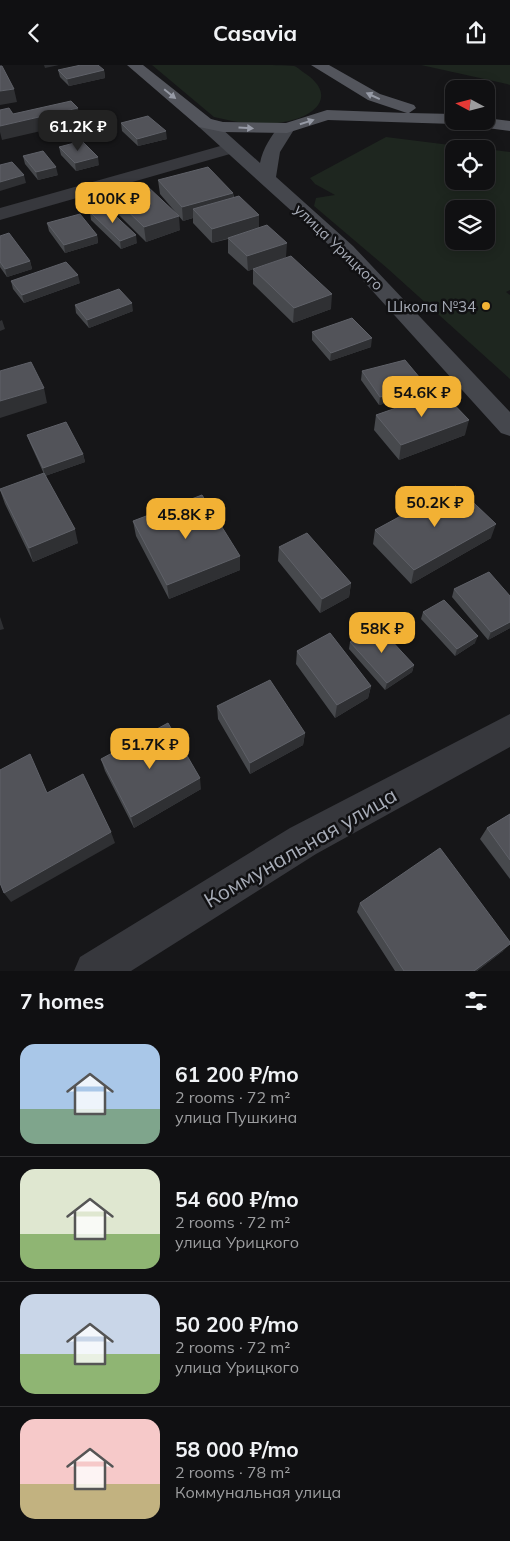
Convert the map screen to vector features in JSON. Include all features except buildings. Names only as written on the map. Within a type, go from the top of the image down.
[{"type":"main road","points":[[134,65],[205,123],[241,129],[287,128],[327,115],[445,119]]},
{"type":"main road","points":[[321,67],[335,96],[327,115]]},
{"type":"main road","points":[[321,67],[374,97],[402,107],[445,117]]},
{"type":"main road","name":"улица Урицкого","points":[[205,123],[346,250],[510,427]]},
{"type":"main road","points":[[495,124],[510,126]]},
{"type":"main road","points":[[267,180],[271,149],[287,128]]},
{"type":"street","points":[[0,214],[231,148]]},
{"type":"street","name":"Коммунальная улица","points":[[94,971],[303,841],[510,729]]},
{"type":"shaded area","points":[[152,65],[294,66],[315,82],[320,89],[321,97],[315,109],[308,114],[289,121],[271,124],[252,124],[232,121],[214,117]]},
{"type":"shaded area","points":[[421,65],[510,65],[510,85]]},
{"type":"shaded area","points":[[386,137],[445,144],[445,190],[495,190],[495,150],[510,152],[510,290],[506,292],[510,295],[510,379],[387,268],[314,206],[316,198],[335,195],[315,184],[310,178]]},
{"type":"place","name":"Школа №34","points":[[486,306]]}]
